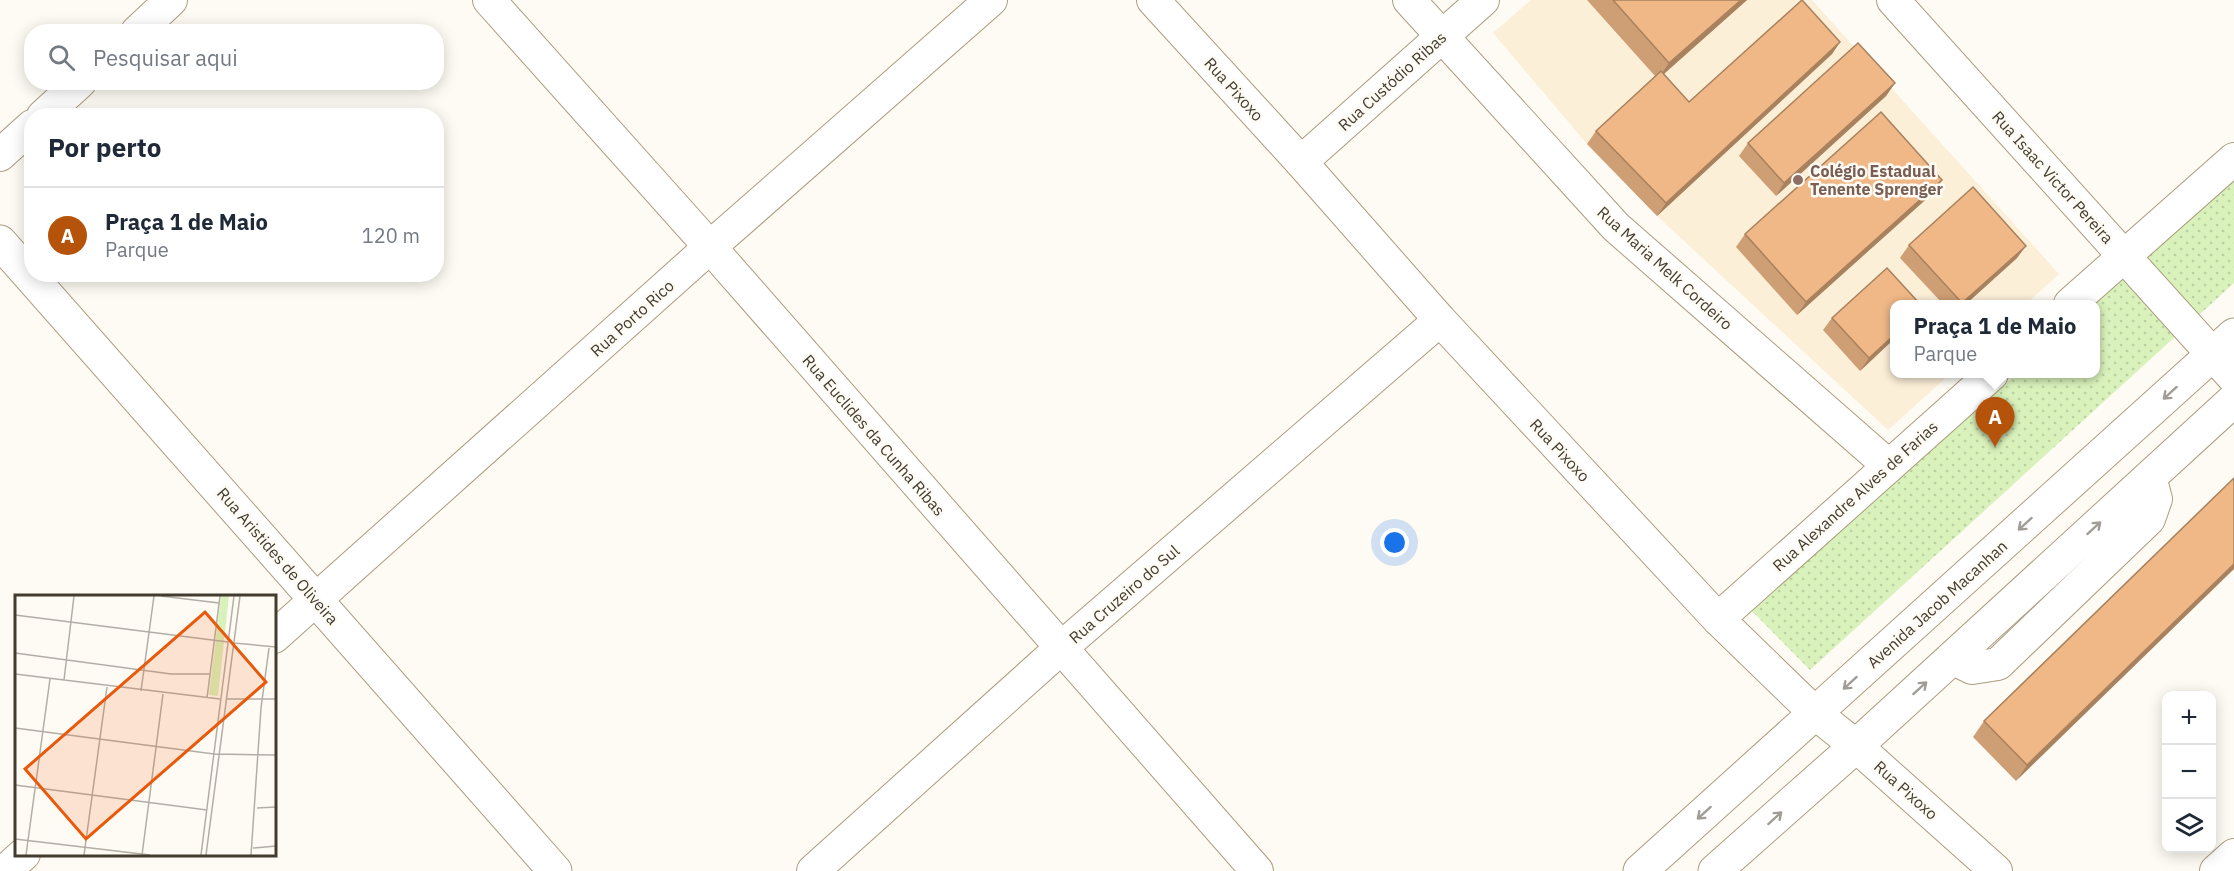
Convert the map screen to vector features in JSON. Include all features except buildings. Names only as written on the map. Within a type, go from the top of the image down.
[{"type":"main road","name":"Rua Aristides de Oliveira","points":[[0,242],[24,269]]},
{"type":"main road","name":"Rua Aristides de Oliveira","points":[[35,282],[555,871]]},
{"type":"main road","name":"Avenida Jacob Macanhan","points":[[1640,871],[1816,714],[2227,356]]},
{"type":"main road","points":[[1715,871],[1856,746],[2234,400]]},
{"type":"street","points":[[145,24],[171,0]]},
{"type":"street","name":"Rua Euclides da Cunha Ribas","points":[[489,0],[1257,871]]},
{"type":"street","name":"Rua Porto Rico","points":[[276,635],[991,0]]},
{"type":"street","name":"Rua Pixoxo","points":[[1153,0],[1440,320],[1718,619],[1816,714],[1856,746],[1996,871]]},
{"type":"street","name":"Rua Maria Melk Cordeiro","points":[[1409,0],[1616,227],[1889,466]]},
{"type":"street","name":"Rua Custódio Ribas","points":[[1300,162],[1483,0]]},
{"type":"street","name":"Rua Isaac Victor Pereira","points":[[1893,0],[2125,255],[2227,356]]},
{"type":"street","points":[[52,108],[72,90]]},
{"type":"street","points":[[0,155],[24,133]]},
{"type":"street","points":[[2074,300],[2234,159]]},
{"type":"street","name":"Rua Cruzeiro do Sul","points":[[813,871],[1061,648],[1440,320]]},
{"type":"street","name":"Rua Alexandre Alves de Farias","points":[[1718,619],[1988,378]]},
{"type":"street","points":[[2216,871],[2234,855]]},
{"type":"street","points":[[5,871],[23,856]]},
{"type":"shaded area","name":"Colégio Estadual Tenente Sprenger","points":[[1531,0],[1812,0],[2059,274],[2030,300],[1890,300],[1890,378],[1946,378],[1888,430],[1657,216],[1587,144],[1493,33]]},
{"type":"green space","points":[[2234,179],[2234,283],[1810,670],[1751,610],[2012,378],[2100,378],[2098,300]]},
{"type":"place","name":"Colégio Estadual Tenente Sprenger","points":[[1798,180]]},
{"type":"place","name":"Praça 1 de Maio","points":[[1995,447]]}]
